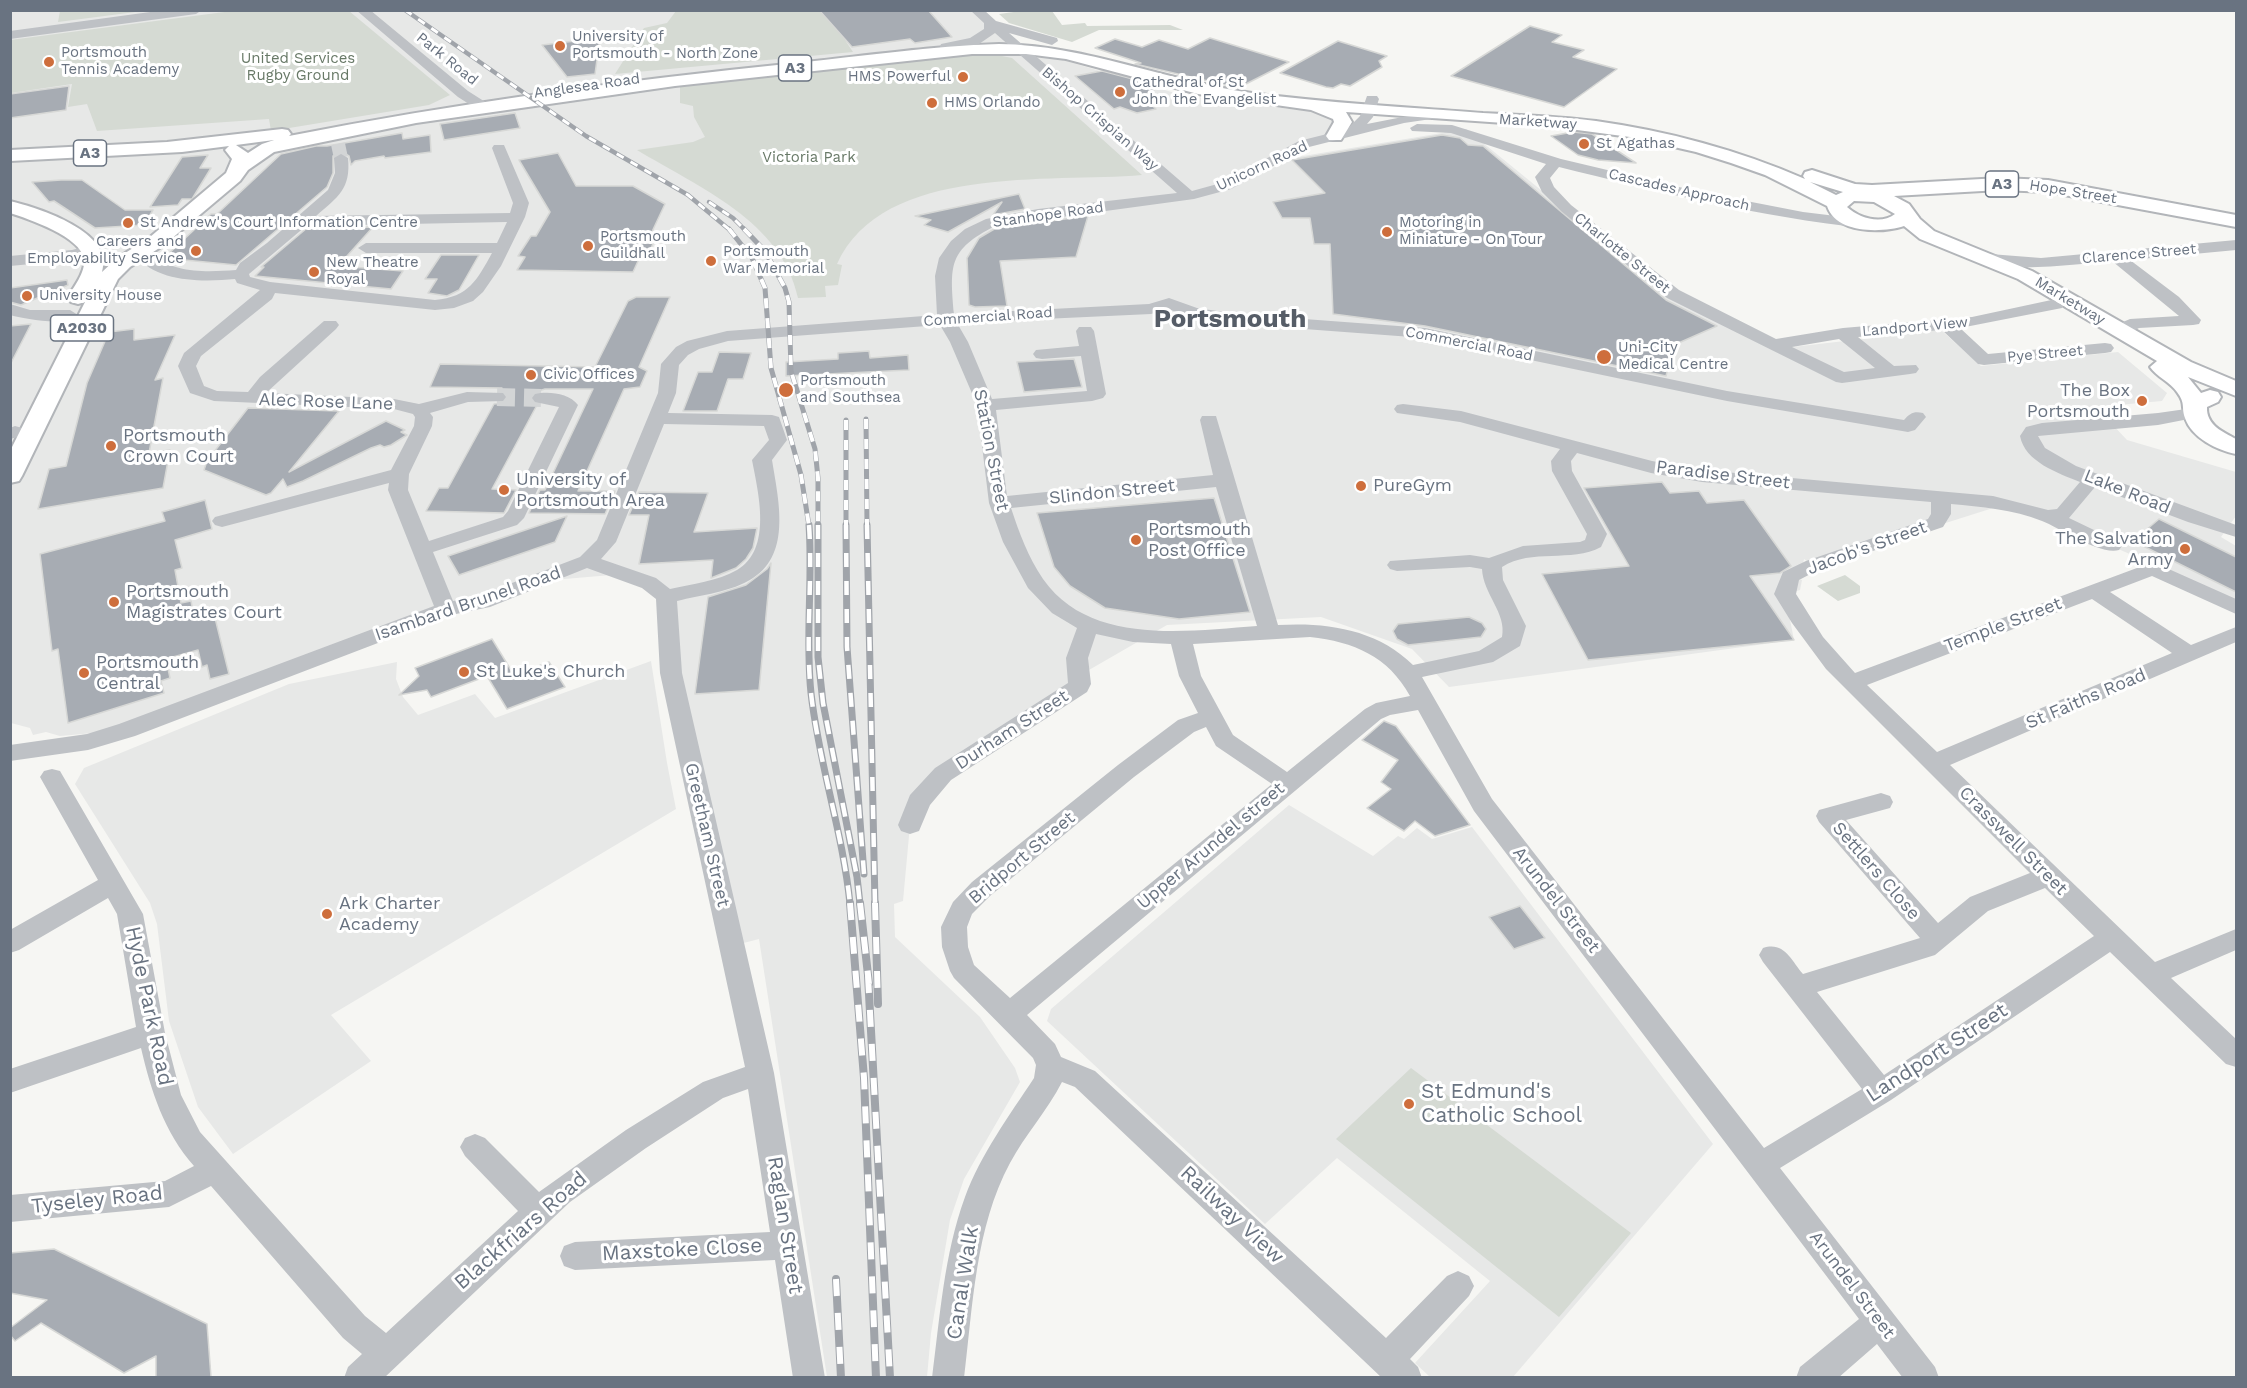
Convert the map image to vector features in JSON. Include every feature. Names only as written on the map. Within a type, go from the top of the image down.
[{"type":"main road","name":"A3","points":[[1016,45],[1052,41],[1116,66]]},
{"type":"main road","name":"Anglesea Road","points":[[237,158],[313,137],[481,105],[714,76],[1016,45]]},
{"type":"main road","name":"Anglesea Road","points":[[165,148],[275,135],[654,77],[946,47],[1016,45]]},
{"type":"main road","name":"A3","points":[[1016,45],[1087,58],[1178,84],[1219,93],[1310,104],[1375,104]]},
{"type":"main road","name":"A3","points":[[1219,93],[1375,104]]},
{"type":"main road","points":[[1310,104],[1333,111],[1341,117],[1343,122],[1335,136]]},
{"type":"main road","name":"Marketway","points":[[1375,104],[1438,114],[1556,122],[1618,130],[1686,144],[1767,170],[1841,202],[1868,196],[1887,200],[1900,207],[1927,235],[1990,259],[2040,273],[2130,328],[2183,367],[2236,389]]},
{"type":"main road","name":"Marketway","points":[[1375,104],[1611,123],[1693,139],[1769,162]]},
{"type":"main road","name":"A3","points":[[12,155],[213,146],[237,158],[219,190],[193,211],[159,231],[106,246]]},
{"type":"main road","name":"A3","points":[[1769,162],[1800,177],[1841,202]]},
{"type":"main road","name":"Hope Street","points":[[1769,162],[1841,186],[1863,190],[1891,191],[2000,184],[2048,186],[2236,221]]},
{"type":"main road","name":"Marketway","points":[[1841,202],[1846,216],[2007,275],[2162,367],[2185,386],[2203,428],[2236,447]]},
{"type":"main road","points":[[11,207],[40,217],[87,244],[106,246]]},
{"type":"main road","name":"A2030","points":[[10,476],[103,284],[123,263],[147,248],[193,211]]},
{"type":"main road","points":[[1868,224],[1892,224],[1904,218],[1905,214]]},
{"type":"main road","name":"A2030","points":[[12,436],[94,264],[106,246]]},
{"type":"main road","points":[[2194,409],[2204,398],[2219,394],[2236,394]]},
{"type":"street","points":[[10,35],[196,10]]},
{"type":"street","name":"Park Road","points":[[362,10],[463,94],[481,105]]},
{"type":"street","name":"Bishop Crispian Way","points":[[976,10],[1189,196]]},
{"type":"street","points":[[946,47],[984,36],[991,29],[990,22],[1052,41]]},
{"type":"street","name":"Unicorn Road","points":[[1335,136],[1359,125],[1375,104]]},
{"type":"street","name":"Unicorn Road","points":[[1189,196],[1226,186],[1294,148],[1404,119],[1438,114]]},
{"type":"street","points":[[1335,136],[1370,135],[1436,127],[1475,135],[1556,162]]},
{"type":"street","points":[[241,274],[246,266],[335,192],[342,173],[339,151],[313,137]]},
{"type":"street","points":[[241,274],[243,279],[249,283],[270,287],[435,305],[461,301],[475,292],[518,217],[521,203],[499,148]]},
{"type":"street","name":"Cascades Approach","points":[[1556,162],[1700,197],[1803,217],[1868,224]]},
{"type":"street","name":"Charlotte Street","points":[[1556,162],[1542,177],[1547,189],[1566,208],[1673,294],[1842,378],[1888,370]]},
{"type":"street","name":"Stanhope Road","points":[[946,320],[943,288],[947,258],[957,244],[980,227],[1006,219],[1038,214],[1189,196]]},
{"type":"street","name":"Cascades Approach","points":[[1803,217],[1822,214],[1841,202]]},
{"type":"street","points":[[302,220],[518,217]]},
{"type":"street","name":"Clarence Street","points":[[2040,273],[2115,256],[2236,245]]},
{"type":"street","points":[[10,261],[73,255],[106,246]]},
{"type":"street","points":[[147,248],[144,255],[149,261],[174,270],[206,277],[241,274]]},
{"type":"street","points":[[366,248],[502,248]]},
{"type":"street","points":[[2115,256],[2174,301],[2193,320],[2130,328]]},
{"type":"street","name":"Alec Rose Lane","points":[[270,287],[266,295],[193,353],[187,366],[196,389],[214,396],[394,404],[419,410],[424,417],[423,426],[399,474]]},
{"type":"street","name":"Commercial Road","points":[[799,329],[988,316],[1151,309],[1168,303],[1193,313],[1237,319],[1425,333],[1604,372],[1817,412],[1908,426],[1917,417]]},
{"type":"street","name":"Landport View","points":[[1773,345],[1844,333],[1972,322],[2056,304]]},
{"type":"street","points":[[10,309],[29,315],[70,315]]},
{"type":"street","name":"Station Street","points":[[946,320],[959,342],[986,405],[999,503],[1013,542],[1035,583],[1060,608],[1089,626]]},
{"type":"street","name":"Pye Street","points":[[1946,324],[1984,360],[2105,348]]},
{"type":"street","points":[[252,399],[266,381],[330,326]]},
{"type":"street","name":"Isambard Brunel Road","points":[[10,753],[88,742],[128,730],[446,609],[483,602],[586,561],[606,542],[667,393],[670,364],[682,351],[693,345],[727,336],[799,329]]},
{"type":"street","points":[[986,405],[1097,394],[1085,331]]},
{"type":"street","points":[[1844,333],[1888,370],[1910,369]]},
{"type":"street","points":[[1042,354],[1089,350]]},
{"type":"street","points":[[419,410],[467,397],[497,397]]},
{"type":"street","points":[[423,549],[510,521],[518,514],[569,405],[552,398],[541,398]]},
{"type":"street","name":"Paradise Street","points":[[1403,409],[1461,417],[1651,467],[1702,476],[1941,501],[1993,502],[2048,516],[2112,546]]},
{"type":"street","name":"Lake Road","points":[[2194,409],[2158,420],[2042,429],[2033,431],[2029,436],[2031,444],[2041,454],[2092,479],[2197,520],[2236,531]]},
{"type":"street","points":[[586,561],[649,584],[666,597],[745,575],[756,566],[768,542],[769,509],[762,460],[778,440],[772,422],[656,418]]},
{"type":"street","points":[[1209,420],[1224,480],[1269,632]]},
{"type":"street","points":[[1408,673],[1485,657],[1512,641],[1515,626],[1493,580],[1492,566],[1499,559],[1515,554],[1584,548],[1594,543],[1597,534],[1562,471],[1561,461],[1573,446]]},
{"type":"street","points":[[222,521],[399,474],[398,490],[446,609]]},
{"type":"street","points":[[2048,516],[2063,514],[2092,479]]},
{"type":"street","name":"Slindon Street","points":[[999,503],[1224,480]]},
{"type":"street","name":"Jacob's Street","points":[[1798,619],[1785,594],[1790,576],[1936,523],[1941,514],[1941,501]]},
{"type":"street","points":[[1397,565],[1470,561],[1492,566]]},
{"type":"street","name":"Temple Street","points":[[1853,682],[2153,568],[2236,607]]},
{"type":"street","points":[[2095,591],[2191,655]]},
{"type":"street","name":"Greetham Street","points":[[666,597],[671,673],[760,1073]]},
{"type":"street","name":"Crasswell Street","points":[[1798,619],[1853,682],[2111,938],[2236,1056]]},
{"type":"street","name":"Arundel Street","points":[[1089,626],[1133,635],[1180,638],[1310,630],[1337,633],[1382,651],[1394,659],[1408,673],[1455,760],[1484,806],[1923,1377]]},
{"type":"street","name":"Durham Street","points":[[910,825],[919,801],[943,774],[1079,687],[1081,680],[1076,666],[1077,657],[1089,626]]},
{"type":"street","name":"St Faiths Road","points":[[1934,762],[2236,634]]},
{"type":"street","points":[[1180,638],[1190,676],[1224,740],[1287,783]]},
{"type":"street","name":"Upper Arundel street","points":[[1009,1014],[1373,714],[1384,708],[1424,701]]},
{"type":"street","name":"Bridport Street","points":[[1050,1065],[1045,1052],[1009,1014],[963,972],[956,947],[954,927],[962,909],[981,889],[1126,771],[1186,726],[1210,717]]},
{"type":"street","name":"Hyde Park Road","points":[[52,777],[130,914],[151,1033],[167,1096],[190,1141],[354,1327],[386,1353]]},
{"type":"street","name":"Settlers Close","points":[[1881,802],[1828,816],[1937,940]]},
{"type":"street","points":[[1797,987],[1926,948],[1979,904],[2048,876]]},
{"type":"street","points":[[10,943],[112,884]]},
{"type":"street","name":"Landport Street","points":[[1760,1165],[1881,1092],[2111,938]]},
{"type":"street","points":[[2151,975],[2236,939]]},
{"type":"street","points":[[1772,955],[1881,1092]]},
{"type":"street","points":[[10,1081],[151,1033]]},
{"type":"street","name":"Railway View","points":[[1050,1065],[1085,1079],[1397,1368]]},
{"type":"street","name":"Canal Walk","points":[[948,1377],[966,1243],[980,1196],[999,1155],[1048,1081],[1050,1065]]},
{"type":"street","name":"Blackfriars Road","points":[[360,1377],[538,1211],[636,1139],[713,1090],[760,1073]]},
{"type":"street","name":"Raglan Street","points":[[760,1073],[809,1377]]},
{"type":"street","points":[[475,1147],[538,1211]]},
{"type":"street","name":"Tyseley Road","points":[[10,1209],[170,1194],[214,1170]]},
{"type":"street","name":"Maxstoke Close","points":[[575,1256],[788,1245]]},
{"type":"street","points":[[1397,1368],[1458,1286]]},
{"type":"street","points":[[1812,1377],[1880,1322]]},
{"type":"shaded area","points":[[10,11],[976,11],[1012,41],[1056,58],[1175,93],[1227,102],[1310,111],[1325,108],[1348,132],[1320,140],[1257,175],[1297,157],[1466,129],[1676,300],[1775,349],[1941,330],[1981,366],[2118,352],[2167,393],[2162,401],[2096,407],[2127,440],[2236,472],[2236,516],[2221,537],[2236,546],[2236,601],[2012,502],[1813,565],[1804,559],[1803,564],[1791,577],[1802,580],[1800,590],[1785,594],[1794,640],[1449,687],[1412,649],[1321,617],[1167,625],[1082,674],[943,774],[910,825],[903,901],[894,904],[895,937],[980,1017],[1015,1068],[1020,1082],[964,1179],[950,1220],[931,1333],[927,1377],[827,1377],[759,939],[732,946],[666,597],[623,574],[541,581],[127,730],[60,736],[46,732],[33,735],[30,728],[11,723]]},
{"type":"shaded area","name":"Ark Charter Academy","points":[[651,661],[676,809],[331,1015],[371,1061],[233,1154],[198,1107],[169,1021],[157,924],[150,903],[75,784],[84,768],[289,684],[397,662],[396,679],[403,697],[418,715],[475,694],[495,718]]},
{"type":"shaded area","name":"St Edmund's Catholic School","points":[[1289,805],[1373,856],[1398,836],[1404,839],[1417,828],[1432,839],[1472,827],[1713,1144],[1513,1377],[1430,1377],[1415,1363],[1490,1281],[1337,1158],[1265,1224],[1047,1021],[1051,1009]]},
{"type":"green space","points":[[60,10],[143,11],[58,22]]},
{"type":"green space","name":"United Services Rugby Ground","points":[[232,11],[349,11],[450,95],[429,105],[271,131],[269,119],[97,131],[87,104],[68,107],[72,84],[11,93],[10,40]]},
{"type":"green space","points":[[676,11],[857,11],[883,34],[845,40],[853,52],[615,74],[644,28],[667,23]]},
{"type":"green space","points":[[1052,11],[1062,25],[1085,23],[1087,26],[1170,25],[1183,30],[1099,30],[1072,42],[1009,23],[999,14]]},
{"type":"green space","name":"Victoria Park","points":[[992,54],[1012,58],[1142,175],[1017,180],[972,185],[929,194],[891,209],[860,232],[837,264],[842,265],[838,285],[825,286],[826,297],[798,298],[789,271],[775,248],[756,227],[711,193],[637,150],[693,142],[705,137],[694,117],[693,106],[680,103],[680,87],[954,56]]},
{"type":"green space","points":[[1845,575],[1860,586],[1860,593],[1838,601],[1817,586]]},
{"type":"green space","points":[[1411,1068],[1631,1233],[1559,1317],[1336,1139]]},
{"type":"building","points":[[819,10],[928,10],[952,37],[915,43],[910,39],[852,47]]},
{"type":"building","points":[[1530,26],[1562,35],[1552,42],[1584,50],[1573,57],[1617,69],[1564,107],[1451,76]]},
{"type":"building","points":[[600,38],[595,74],[567,77],[542,45]]},
{"type":"building","points":[[1210,38],[1289,62],[1238,88],[1135,64],[1141,63],[1095,48],[1115,39],[1142,47],[1159,40],[1188,49]]},
{"type":"building","points":[[1338,41],[1387,56],[1379,61],[1382,67],[1350,86],[1341,84],[1333,88],[1326,87],[1280,73]]},
{"type":"building","name":"Cathedral of St John the Evangelist","points":[[1102,71],[1160,86],[1145,95],[1151,100],[1147,101],[1156,109],[1137,113],[1120,107],[1114,109],[1075,76]]},
{"type":"building","points":[[69,86],[66,110],[10,118],[10,94]]},
{"type":"building","points":[[515,113],[520,128],[444,140],[440,124]]},
{"type":"building","name":"St Agathas","points":[[1573,132],[1592,134],[1636,163],[1598,160],[1578,155],[1551,136]]},
{"type":"building","points":[[402,133],[403,139],[430,135],[431,152],[385,158],[384,156],[355,161],[351,165],[349,156],[342,152],[333,156],[333,173],[327,187],[236,265],[164,258],[211,214],[217,214],[281,154],[316,146]]},
{"type":"building","points":[[1442,135],[1460,138],[1468,145],[1483,146],[1666,300],[1717,326],[1674,345],[1666,376],[1425,326],[1333,314],[1330,244],[1314,244],[1310,218],[1282,218],[1273,202],[1325,193],[1292,160]]},
{"type":"building","points":[[558,153],[576,186],[633,186],[665,204],[650,236],[656,237],[646,259],[639,259],[633,272],[517,270],[525,257],[518,256],[531,236],[536,236],[550,212],[519,160]]},
{"type":"building","points":[[208,155],[200,168],[211,168],[192,199],[182,199],[178,205],[150,207],[182,157]]},
{"type":"building","points":[[82,180],[125,210],[153,210],[144,225],[95,228],[54,201],[49,202],[32,182]]},
{"type":"building","points":[[1019,194],[1025,209],[993,215],[1002,202],[948,232],[924,225],[931,220],[915,216]]},
{"type":"building","points":[[1088,216],[1076,257],[1000,261],[1007,306],[975,307],[969,305],[967,258],[979,238],[996,228]]},
{"type":"building","points":[[373,227],[338,266],[403,271],[391,289],[255,276],[264,267],[261,267],[307,228]]},
{"type":"building","points":[[441,255],[479,255],[459,290],[447,296],[428,293],[437,279],[425,279]]},
{"type":"building","name":"University House","points":[[67,280],[68,285],[21,305],[10,302],[10,288]]},
{"type":"building","points":[[636,297],[670,297],[639,367],[647,371],[640,387],[624,389],[578,491],[615,491],[605,514],[529,513],[540,490],[545,490],[593,389],[545,389],[535,392],[530,397],[537,405],[492,489],[516,490],[504,513],[426,511],[439,488],[448,488],[494,404],[503,403],[508,397],[505,392],[500,391],[502,388],[430,387],[440,364],[595,367],[628,301]]},
{"type":"building","points":[[31,324],[10,365],[10,326]]},
{"type":"building","name":"Portsmouth Crown Court","points":[[134,329],[134,340],[175,335],[155,380],[163,378],[149,453],[170,450],[163,488],[38,509],[49,469],[66,466],[87,383],[109,332]]},
{"type":"building","points":[[869,351],[870,358],[908,355],[909,370],[786,376],[786,362],[838,359],[838,353]]},
{"type":"building","points":[[719,352],[751,353],[743,379],[728,379],[717,411],[683,411],[698,372],[712,372]]},
{"type":"building","points":[[1074,359],[1082,387],[1024,392],[1017,362]]},
{"type":"building","points":[[248,408],[339,411],[289,472],[386,421],[405,430],[401,432],[407,435],[391,445],[371,448],[287,487],[283,479],[271,493],[266,495],[204,470],[207,461]]},
{"type":"building","points":[[1662,482],[1670,493],[1699,491],[1707,503],[1744,500],[1791,566],[1780,573],[1750,576],[1794,640],[1588,660],[1542,574],[1629,566],[1584,488]]},
{"type":"building","points":[[639,492],[708,493],[694,532],[757,528],[753,548],[736,568],[711,578],[713,560],[639,564],[649,515],[629,515]]},
{"type":"building","name":"Portsmouth Post Office","points":[[1214,498],[1250,612],[1179,619],[1105,608],[1070,586],[1054,567],[1037,513]]},
{"type":"building","points":[[205,500],[212,529],[175,540],[182,568],[175,570],[181,603],[191,601],[194,616],[213,610],[229,674],[210,679],[207,665],[202,667],[198,650],[166,659],[170,678],[161,681],[164,693],[68,723],[58,649],[52,651],[40,554],[165,521],[162,512]]},
{"type":"building","points":[[567,516],[555,542],[459,575],[448,556]]},
{"type":"building","name":"The Salvation Army","points":[[2159,519],[2236,557],[2236,592],[2133,541]]},
{"type":"building","points":[[771,563],[759,690],[695,694],[708,597],[746,585],[767,569]]},
{"type":"building","points":[[1469,617],[1482,623],[1486,629],[1481,637],[1408,645],[1397,639],[1393,631],[1398,624]]},
{"type":"building","name":"St Luke's Church","points":[[492,639],[514,675],[549,662],[565,687],[507,709],[487,676],[431,697],[427,690],[399,695],[419,676],[415,668]]},
{"type":"building","points":[[1384,721],[1396,726],[1470,825],[1435,836],[1415,821],[1404,831],[1367,808],[1391,789],[1381,782],[1398,760],[1362,740]]},
{"type":"building","points":[[1520,906],[1545,938],[1514,949],[1489,917]]},
{"type":"building","points":[[54,1249],[207,1324],[211,1377],[156,1377],[156,1356],[124,1373],[41,1323],[15,1341],[10,1335],[10,1328],[47,1300],[10,1293],[10,1253]]},
{"type":"tunnel","points":[[338,144],[341,158]]},
{"type":"tunnel","points":[[497,397],[541,398]]},
{"type":"railway","points":[[405,10],[586,136],[688,195],[730,230]]},
{"type":"railway","points":[[709,202],[733,218],[744,229]]},
{"type":"railway","points":[[744,229],[765,251],[785,288],[789,302],[791,371],[815,449],[818,478],[818,657],[823,703],[857,877],[860,904]]},
{"type":"railway","points":[[730,230],[752,258],[765,288],[771,368],[801,475],[809,526]]},
{"type":"railway","points":[[866,419],[867,526]]},
{"type":"railway","points":[[846,420],[846,525]]},
{"type":"railway","points":[[809,525],[811,693],[850,904]]},
{"type":"railway","points":[[846,525],[847,647],[864,874]]},
{"type":"railway","points":[[867,525],[875,904]]},
{"type":"railway","points":[[850,903],[864,1078],[876,1378]]},
{"type":"railway","points":[[860,903],[869,984]]},
{"type":"railway","points":[[875,903],[878,1004]]},
{"type":"railway","points":[[868,976],[890,1378]]},
{"type":"railway","points":[[836,1279],[841,1378]]},
{"type":"place","name":"University of Portsmouth - North Zone","points":[[560,46]]},
{"type":"place","name":"Portsmouth Tennis Academy","points":[[49,62]]},
{"type":"place","name":"HMS Powerful","points":[[963,77]]},
{"type":"place","name":"Cathedral of St John the Evangelist","points":[[1120,92]]},
{"type":"place","name":"HMS Orlando","points":[[932,103]]},
{"type":"place","name":"St Agathas","points":[[1584,144]]},
{"type":"place","name":"St Andrew's Court Information Centre","points":[[128,223]]},
{"type":"place","name":"Motoring in Miniature - On Tour","points":[[1387,232]]},
{"type":"place","name":"Portsmouth Guildhall","points":[[588,246]]},
{"type":"place","name":"Careers and Employability Service","points":[[196,251]]},
{"type":"place","name":"Portsmouth War Memorial","points":[[711,261]]},
{"type":"place","name":"New Theatre Royal","points":[[314,272]]},
{"type":"place","name":"University House","points":[[27,296]]},
{"type":"place","name":"Uni-City Medical Centre","points":[[1604,357]]},
{"type":"place","name":"Civic Offices","points":[[531,375]]},
{"type":"place","name":"Portsmouth and Southsea","points":[[786,390]]},
{"type":"place","name":"The Box Portsmouth","points":[[2142,401]]},
{"type":"place","name":"Portsmouth Crown Court","points":[[111,446]]},
{"type":"place","name":"PureGym","points":[[1361,486]]},
{"type":"place","name":"University of Portsmouth Area","points":[[504,490]]},
{"type":"place","name":"Portsmouth Post Office","points":[[1136,540]]},
{"type":"place","name":"The Salvation Army","points":[[2185,549]]},
{"type":"place","name":"Portsmouth Magistrates Court","points":[[114,602]]},
{"type":"place","name":"St Luke's Church","points":[[464,672]]},
{"type":"place","name":"Portsmouth Central","points":[[84,673]]},
{"type":"place","name":"Ark Charter Academy","points":[[327,914]]},
{"type":"place","name":"St Edmund's Catholic School","points":[[1409,1104]]},
{"type":"district","name":"Portsmouth","points":[[1230,319]]}]
